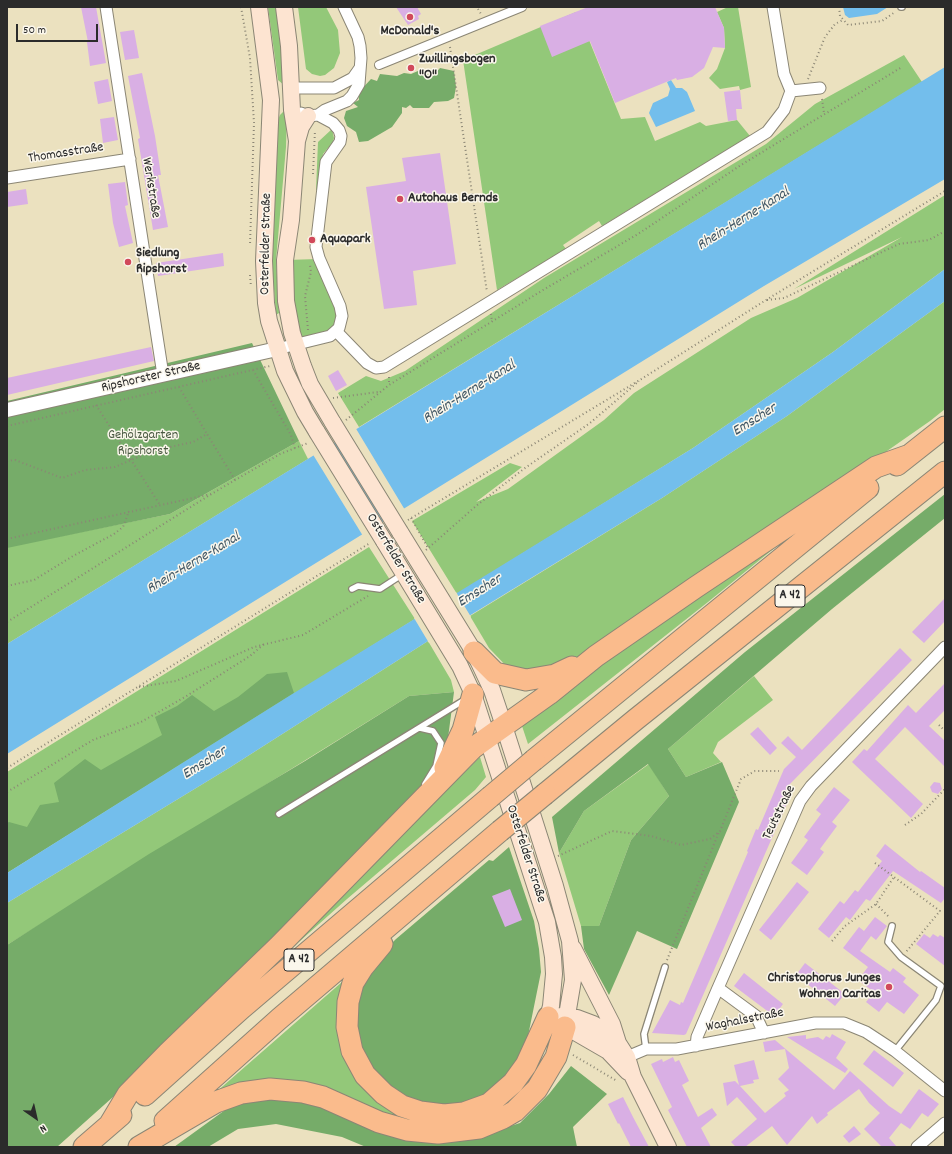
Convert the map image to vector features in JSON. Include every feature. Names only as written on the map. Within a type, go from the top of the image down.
[{"type":"highway","name":"A 42","points":[[84,1147],[534,760],[907,456],[945,427]]},
{"type":"highway","points":[[424,791],[473,748],[549,694],[596,656],[876,466],[907,456]]},
{"type":"highway","name":"A 42","points":[[135,1147],[279,1019],[500,831],[641,715],[945,472]]},
{"type":"highway","points":[[471,648],[495,673],[526,680],[555,675],[596,656]]},
{"type":"highway","points":[[110,1124],[128,1094],[196,1025],[278,947],[342,883],[424,791],[454,752],[463,730],[473,694]]},
{"type":"highway","points":[[422,897],[413,917],[380,946],[363,966],[353,983],[348,1002],[347,1027],[352,1051],[363,1071],[380,1092],[402,1106],[432,1114],[464,1113],[482,1107],[504,1091],[520,1073],[560,1020]]},
{"type":"highway","points":[[139,1147],[216,1102],[241,1093],[270,1089],[293,1090],[323,1097],[379,1122],[407,1130],[438,1133],[479,1128],[516,1111],[537,1089],[556,1057],[560,1020]]},
{"type":"main road","name":"Osterfelder Straße","points":[[259,7],[271,100],[264,261],[266,303],[277,349],[295,392],[378,541],[404,574],[453,654],[473,694],[549,929],[554,974],[552,1006],[560,1020],[608,1051],[633,1077]]},
{"type":"main road","name":"Osterfelder Straße","points":[[284,7],[292,88],[292,110],[297,141],[284,280],[286,301],[295,345],[310,384],[333,422],[402,527],[415,557],[471,648],[492,690],[555,886],[570,941],[573,980],[560,1020]]},
{"type":"main road","points":[[271,100],[292,88]]},
{"type":"main road","points":[[271,100],[292,110]]},
{"type":"main road","points":[[297,141],[302,127],[313,116]]},
{"type":"main road","name":"Osterfelder Straße","points":[[570,941],[612,1024],[618,1043]]},
{"type":"main road","name":"Osterfelder Straße","points":[[560,1020],[593,1024],[607,1032],[618,1043],[627,1057],[633,1077],[668,1147]]},
{"type":"street","name":"Werkstraße","points":[[106,7],[163,375]]},
{"type":"street","points":[[313,116],[347,101],[352,96],[358,84],[361,67],[358,37],[344,7]]},
{"type":"street","points":[[379,65],[522,7]]},
{"type":"street","points":[[336,331],[367,363],[376,368],[380,368],[395,362],[758,138],[773,126],[784,110],[791,91],[784,74],[773,7]]},
{"type":"street","points":[[292,88],[334,88],[353,78],[361,67]]},
{"type":"street","points":[[791,91],[820,88]]},
{"type":"street","points":[[292,110],[336,125],[341,136],[340,142],[326,162],[316,239],[319,258],[342,312],[340,325],[330,336],[295,345]]},
{"type":"street","name":"Thomasstraße","points":[[7,178],[130,159]]},
{"type":"street","name":"Ripshorster Straße","points":[[7,410],[295,345]]},
{"type":"street","name":"Teutstraße","points":[[696,1046],[696,1037],[804,794],[945,647]]},
{"type":"street","points":[[718,988],[756,1016],[764,1032]]},
{"type":"street","name":"Waghalsstraße","points":[[627,1057],[646,1049],[677,1049],[815,1023],[844,1023],[856,1026],[895,1051],[945,1091]]},
{"type":"street","points":[[917,1147],[945,1123]]},
{"type":"lane","points":[[352,589],[358,586],[380,588],[404,574]]},
{"type":"lane","points":[[279,814],[473,694]]},
{"type":"lane","points":[[420,728],[433,731],[441,743],[436,766],[424,791]]},
{"type":"lane","points":[[892,926],[888,942],[902,957],[941,986],[936,1000],[895,1051]]},
{"type":"lane","points":[[646,1049],[644,1034],[665,967]]},
{"type":"path","points":[[839,7],[840,16],[848,25],[882,21],[901,7]]},
{"type":"path","points":[[804,89],[825,37],[836,24],[843,20]]},
{"type":"path","points":[[448,38],[492,322]]},
{"type":"path","points":[[353,415],[380,392],[492,322],[638,234],[741,165],[824,113],[860,94],[902,67]]},
{"type":"path","points":[[820,88],[824,113]]},
{"type":"path","points":[[402,527],[411,518],[643,378],[766,300],[945,191]]},
{"type":"path","points":[[766,300],[784,298],[890,248],[907,242],[930,240],[945,231]]},
{"type":"path","points":[[7,426],[270,366]]},
{"type":"path","points":[[253,370],[291,436],[295,449]]},
{"type":"path","points":[[415,557],[428,548],[476,506],[525,468],[590,423],[643,378]]},
{"type":"path","points":[[179,387],[235,480]]},
{"type":"path","points":[[332,399],[358,393],[380,392]]},
{"type":"path","points":[[96,405],[160,504]]},
{"type":"path","points":[[7,461],[15,460],[62,478],[85,470],[115,467],[131,459],[161,448],[193,442],[206,434]]},
{"type":"path","points":[[7,622],[213,493],[280,454],[302,447]]},
{"type":"path","points":[[7,539],[213,493]]},
{"type":"path","points":[[7,586],[34,580],[73,556],[114,534],[123,528],[129,512]]},
{"type":"path","points":[[411,518],[428,548]]},
{"type":"path","points":[[7,768],[378,541]]},
{"type":"path","points":[[138,688],[176,681],[242,651],[303,635],[380,588]]},
{"type":"path","points":[[7,792],[93,740],[141,722],[185,697],[250,656],[264,644]]},
{"type":"path","points":[[939,725],[945,731]]},
{"type":"path","points":[[665,967],[741,779],[755,771],[779,771]]},
{"type":"path","points":[[905,825],[921,814],[945,789]]},
{"type":"path","points":[[553,859],[612,831],[651,836],[681,845],[710,839],[720,831]]},
{"type":"path","points":[[875,863],[940,911],[902,957]]},
{"type":"path","points":[[832,941],[845,926],[876,904],[894,877]]},
{"type":"path","points":[[876,904],[890,917],[892,926]]},
{"type":"green space","points":[[268,7],[279,7],[285,86],[278,80]]},
{"type":"green space","points":[[298,7],[326,7],[338,30],[340,53],[334,68],[325,75],[320,76],[312,74],[306,69]]},
{"type":"green space","points":[[728,7],[738,7],[751,87],[740,90],[739,86],[720,89],[709,78],[717,69],[725,48],[724,28],[717,12]]},
{"type":"green space","points":[[576,12],[587,35],[621,119],[645,117],[655,141],[700,122],[706,126],[737,120],[750,136],[602,226],[599,221],[563,245],[566,249],[497,290],[463,60]]},
{"type":"green space","points":[[904,55],[922,82],[359,427],[338,393],[366,376],[381,381],[405,371],[544,278],[766,144],[815,104]]},
{"type":"green space","points":[[440,68],[454,71],[456,87],[454,98],[448,101],[434,102],[429,108],[413,108],[410,105],[406,108],[402,107],[402,113],[392,127],[368,141],[359,142],[356,132],[347,126],[344,118],[346,111],[358,107],[353,103],[359,100],[358,93],[371,79],[377,81],[380,74],[397,76],[404,73],[411,74],[418,71],[433,76]]},
{"type":"green space","points":[[284,111],[287,111],[286,147],[276,260],[279,313],[276,315],[271,250],[275,127],[280,115]]},
{"type":"green space","points":[[332,129],[334,138],[333,142],[323,154],[319,190],[316,190],[318,142]]},
{"type":"green space","points":[[945,195],[945,269],[833,352],[693,448],[457,594],[412,521],[510,463],[522,467],[476,502],[508,489],[604,420],[634,393],[751,318],[797,298],[902,237],[794,289]]},
{"type":"green space","points":[[317,259],[341,312],[336,332],[296,344],[287,260]]},
{"type":"green space","points":[[945,301],[945,409],[930,421],[758,541],[593,649],[560,667],[511,671],[489,648],[470,616],[662,498],[787,416]]},
{"type":"green space","name":"Gehölzgarten Ripshorst","points":[[252,343],[299,441],[170,514],[7,548],[7,401]]},
{"type":"green space","points":[[299,441],[308,459],[7,644],[7,547],[170,514]]},
{"type":"green space","points":[[945,494],[945,518],[832,609],[668,749],[686,777],[722,762],[739,802],[677,949],[637,931],[609,995],[584,949],[581,926],[599,926],[631,840],[669,796],[648,764],[584,811],[559,853],[552,817],[745,652]]},
{"type":"green space","points":[[788,537],[708,602],[528,744],[520,720]]},
{"type":"green space","points":[[369,547],[415,619],[7,873],[7,772]]},
{"type":"green space","points":[[428,641],[451,680],[454,692],[409,696],[7,945],[7,903],[229,768]]},
{"type":"green space","points":[[287,672],[294,693],[7,873],[7,823],[9,822],[27,827],[40,805],[59,802],[54,783],[85,759],[101,770],[162,735],[155,717],[177,706],[192,695],[214,711],[238,697],[267,674]]},
{"type":"green space","points":[[754,676],[773,700],[718,742],[713,753],[721,762],[686,777],[668,749]]},
{"type":"green space","points":[[454,692],[448,738],[435,773],[132,1080],[57,1147],[7,1147],[7,945],[149,854],[305,761],[409,696]]},
{"type":"green space","points":[[480,757],[486,777],[475,790],[347,899],[263,974]]},
{"type":"green space","points":[[649,764],[669,796],[631,840],[599,926],[581,926],[559,853],[584,811]]},
{"type":"green space","points":[[509,847],[534,921],[539,949],[541,972],[528,1036],[533,1042],[499,1088],[458,1108],[415,1105],[375,1077],[356,1042],[356,997],[376,959],[396,939],[489,860],[493,861]]},
{"type":"green space","points":[[350,975],[454,1127],[207,1100]]},
{"type":"green space","points":[[571,1066],[607,1094],[573,1127],[577,1147],[366,1147],[342,1137],[276,1124],[238,1129],[208,1147],[174,1147],[232,1105],[254,1097],[294,1097],[341,1113],[381,1134],[438,1138],[486,1134],[520,1123],[549,1094]]},
{"type":"water","points":[[843,7],[888,7],[877,14],[849,18],[845,15]]},
{"type":"water","name":"Rhein-Herne-Kanal","points":[[945,67],[945,179],[764,286],[7,754],[7,644]]},
{"type":"water","points":[[671,80],[676,88],[682,88],[687,92],[695,111],[656,127],[649,113],[653,103],[668,96],[670,89],[667,82]]},
{"type":"water","name":"Emscher","points":[[945,269],[945,301],[787,416],[662,498],[428,641],[229,768],[7,903],[7,873],[294,693],[693,448],[833,352]]},
{"type":"pier","points":[[355,427],[405,510],[398,515],[348,431]]},
{"type":"pier","points":[[319,449],[369,532],[363,536],[312,453]]},
{"type":"pier","points":[[456,592],[471,617],[429,643],[414,618]]},
{"type":"building","points":[[81,7],[96,7],[106,63],[90,66],[88,42]]},
{"type":"building","name":"McDonald's","points":[[396,7],[417,7],[421,14],[418,16],[419,19],[408,25]]},
{"type":"building","points":[[588,7],[715,7],[724,28],[725,48],[713,47],[704,68],[692,77],[677,80],[676,78],[615,103],[590,41],[552,57],[540,26]]},
{"type":"building","points":[[134,30],[139,58],[125,60],[120,32]]},
{"type":"building","points":[[142,73],[155,136],[161,175],[158,175],[168,227],[153,230],[138,139],[140,138],[128,76]]},
{"type":"building","points":[[108,79],[112,101],[98,104],[94,82]]},
{"type":"building","points":[[740,90],[742,109],[736,109],[737,120],[728,121],[724,92]]},
{"type":"building","points":[[114,117],[118,140],[103,143],[100,119]]},
{"type":"building","points":[[440,153],[456,264],[413,271],[417,305],[384,309],[366,187],[406,181],[402,158]]},
{"type":"building","points":[[125,182],[128,205],[125,206],[133,243],[119,247],[113,223],[108,184]]},
{"type":"building","points":[[26,189],[28,204],[7,207],[7,192]]},
{"type":"building","points":[[223,253],[224,266],[158,276],[156,263]]},
{"type":"building","points":[[151,347],[154,361],[7,395],[7,378]]},
{"type":"building","points":[[338,370],[347,385],[336,391],[328,376]]},
{"type":"building","points":[[945,598],[945,621],[924,643],[912,632]]},
{"type":"building","points":[[900,648],[912,660],[787,787],[793,790],[686,1034],[652,1033],[670,1000],[680,1005],[681,1002],[683,1003],[748,852],[747,851],[756,829],[758,830],[784,769],[796,757],[781,743],[788,736],[802,750]]},
{"type":"building","points":[[945,683],[945,710],[929,726],[945,741],[945,767],[905,727],[875,759],[923,804],[911,818],[852,762],[864,749],[867,751],[908,705],[916,713]]},
{"type":"building","points":[[758,727],[777,748],[770,755],[750,734]]},
{"type":"building","points":[[934,782],[940,783],[942,789],[938,794],[932,792],[930,787]]},
{"type":"building","points":[[834,787],[850,800],[832,822],[837,826],[820,849],[824,852],[807,875],[791,863],[808,840],[804,837],[821,814],[816,810]]},
{"type":"building","points":[[885,844],[920,872],[921,871],[945,888],[945,898],[941,903],[893,871],[870,901],[866,899],[850,920],[846,917],[829,938],[818,929],[840,901],[844,904],[855,890],[858,892],[882,861],[876,856]]},
{"type":"building","points":[[797,882],[809,892],[771,940],[759,930]]},
{"type":"building","points":[[510,889],[522,920],[505,927],[492,896]]},
{"type":"building","name":"Christophorus Junges Wohnen Caritas","points":[[875,917],[887,926],[876,940],[871,936],[860,951],[890,972],[893,968],[906,978],[903,982],[919,995],[904,1014],[887,1002],[879,1012],[866,1002],[874,992],[858,980],[868,967],[843,948],[859,927],[864,931]]},
{"type":"building","points":[[924,934],[930,938],[933,934],[938,937],[940,935],[945,938],[945,966],[916,944]]},
{"type":"building","points":[[805,963],[845,994],[835,1006],[796,975]]},
{"type":"building","points":[[744,973],[783,1004],[774,1016],[734,986]]},
{"type":"building","points":[[832,1034],[846,1042],[836,1058],[848,1069],[845,1073],[787,1037],[806,1035],[806,1039],[818,1037],[823,1040],[826,1036],[830,1038]]},
{"type":"building","points":[[775,1040],[834,1090],[850,1071],[889,1106],[901,1114],[919,1089],[939,1104],[928,1117],[922,1113],[910,1129],[901,1123],[889,1138],[897,1147],[882,1147],[864,1129],[880,1113],[869,1103],[859,1089],[827,1113],[828,1115],[817,1124],[812,1116],[787,1145],[772,1126],[745,1147],[736,1147],[731,1142],[757,1119],[737,1097],[727,1106],[723,1083],[735,1081],[739,1085],[734,1065],[754,1060],[759,1079],[753,1080],[754,1083],[740,1086],[765,1113],[786,1096],[784,1093],[789,1090],[778,1079],[789,1068],[785,1049],[765,1052],[763,1042]]},
{"type":"building","points":[[874,1050],[904,1073],[893,1087],[863,1064]]},
{"type":"building","points":[[673,1057],[675,1062],[679,1060],[689,1081],[682,1085],[698,1117],[712,1108],[717,1115],[701,1128],[711,1147],[687,1147],[668,1110],[672,1107],[651,1064],[662,1059],[663,1062]]},
{"type":"building","points":[[623,1097],[649,1147],[631,1147],[619,1123],[618,1124],[608,1104]]},
{"type":"building","points":[[854,1126],[861,1134],[849,1143],[843,1136]]},
{"type":"place","name":"McDonald's","points":[[410,17]]},
{"type":"place","name":"Zwillingsbogen \"O\"","points":[[411,68]]},
{"type":"place","name":"Autohaus Bernds","points":[[400,199]]},
{"type":"place","name":"Aquapark","points":[[312,240]]},
{"type":"place","name":"Siedlung Ripshorst","points":[[128,262]]},
{"type":"place","name":"Christophorus Junges Wohnen Caritas","points":[[889,987]]}]
